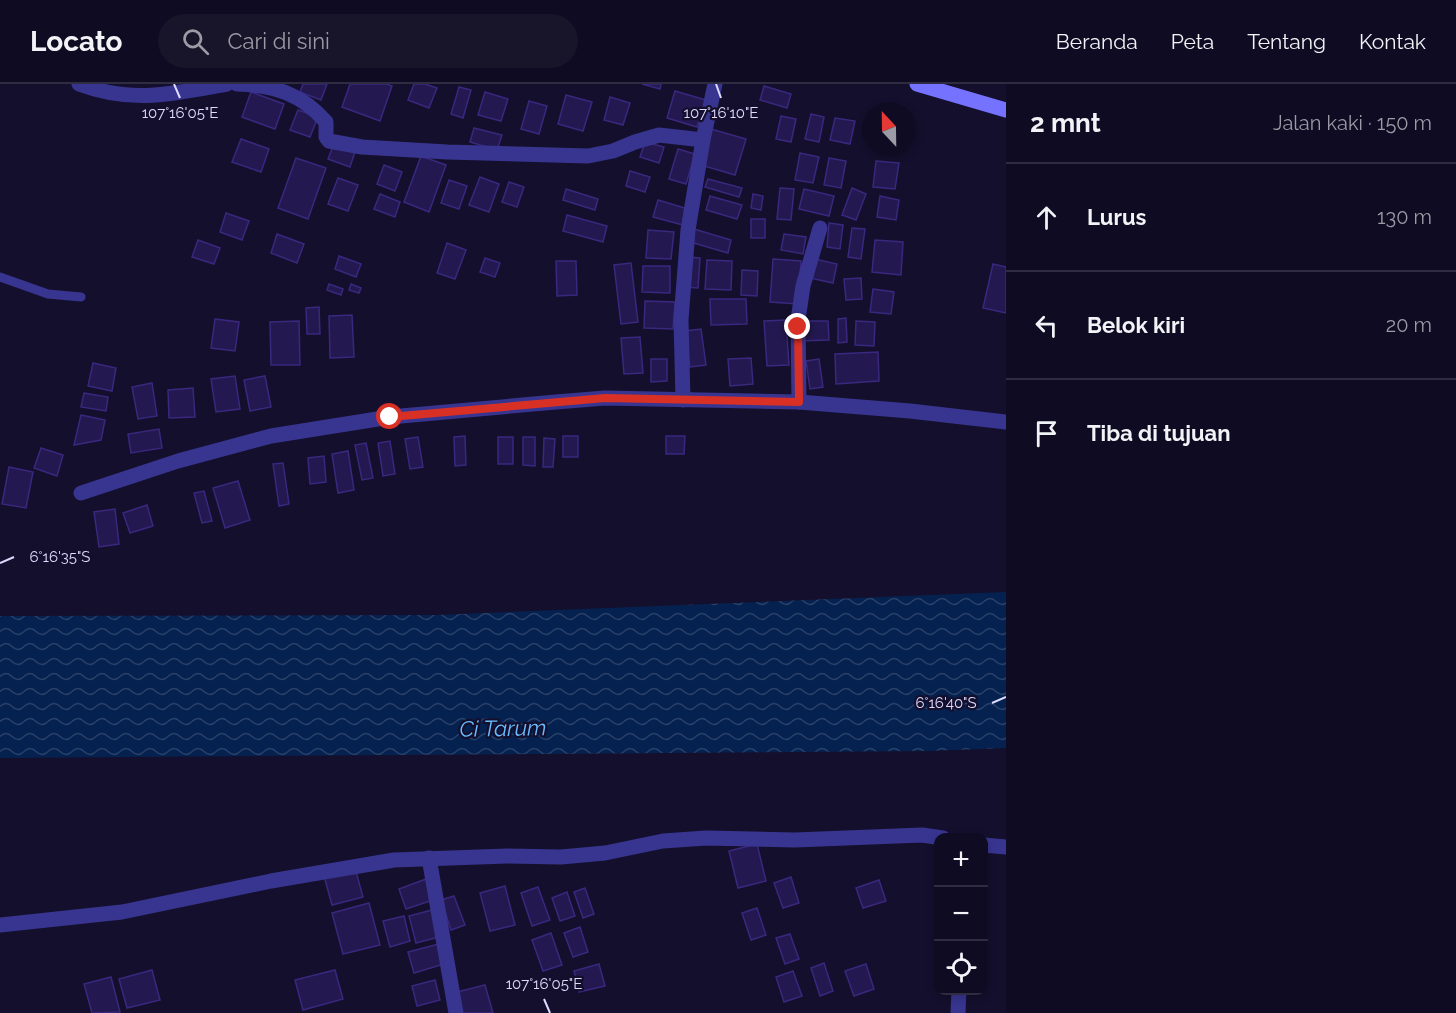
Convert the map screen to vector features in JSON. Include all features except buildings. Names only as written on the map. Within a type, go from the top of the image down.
[{"type":"street","points":[[79,84],[102,93],[137,97],[180,93],[227,84]]},
{"type":"street","points":[[237,84],[256,85],[291,93],[326,122],[326,137],[329,141],[362,147],[447,153],[588,156],[613,151],[659,135],[703,140]]},
{"type":"street","points":[[683,400],[681,320],[688,230],[703,140],[716,84]]},
{"type":"street","points":[[917,84],[1006,110]]},
{"type":"street","points":[[799,402],[798,320],[803,286],[820,228]]},
{"type":"street","points":[[81,494],[178,461],[271,436],[390,417],[605,398],[799,402],[1006,422]]},
{"type":"street","points":[[0,925],[122,912],[394,860],[561,857],[605,853],[663,841],[706,838],[795,840],[934,836]]},
{"type":"street","points":[[988,845],[1006,847]]},
{"type":"street","points":[[429,858],[456,1013]]},
{"type":"street","points":[[958,1013],[959,995]]},
{"type":"lane","points":[[0,277],[48,294],[81,297]]},
{"type":"water","name":"Ci Tarum","points":[[1006,592],[1006,748],[928,751],[0,758],[0,616],[436,615]]},
{"type":"route","points":[[390,417],[605,398],[799,402],[798,327]]}]
